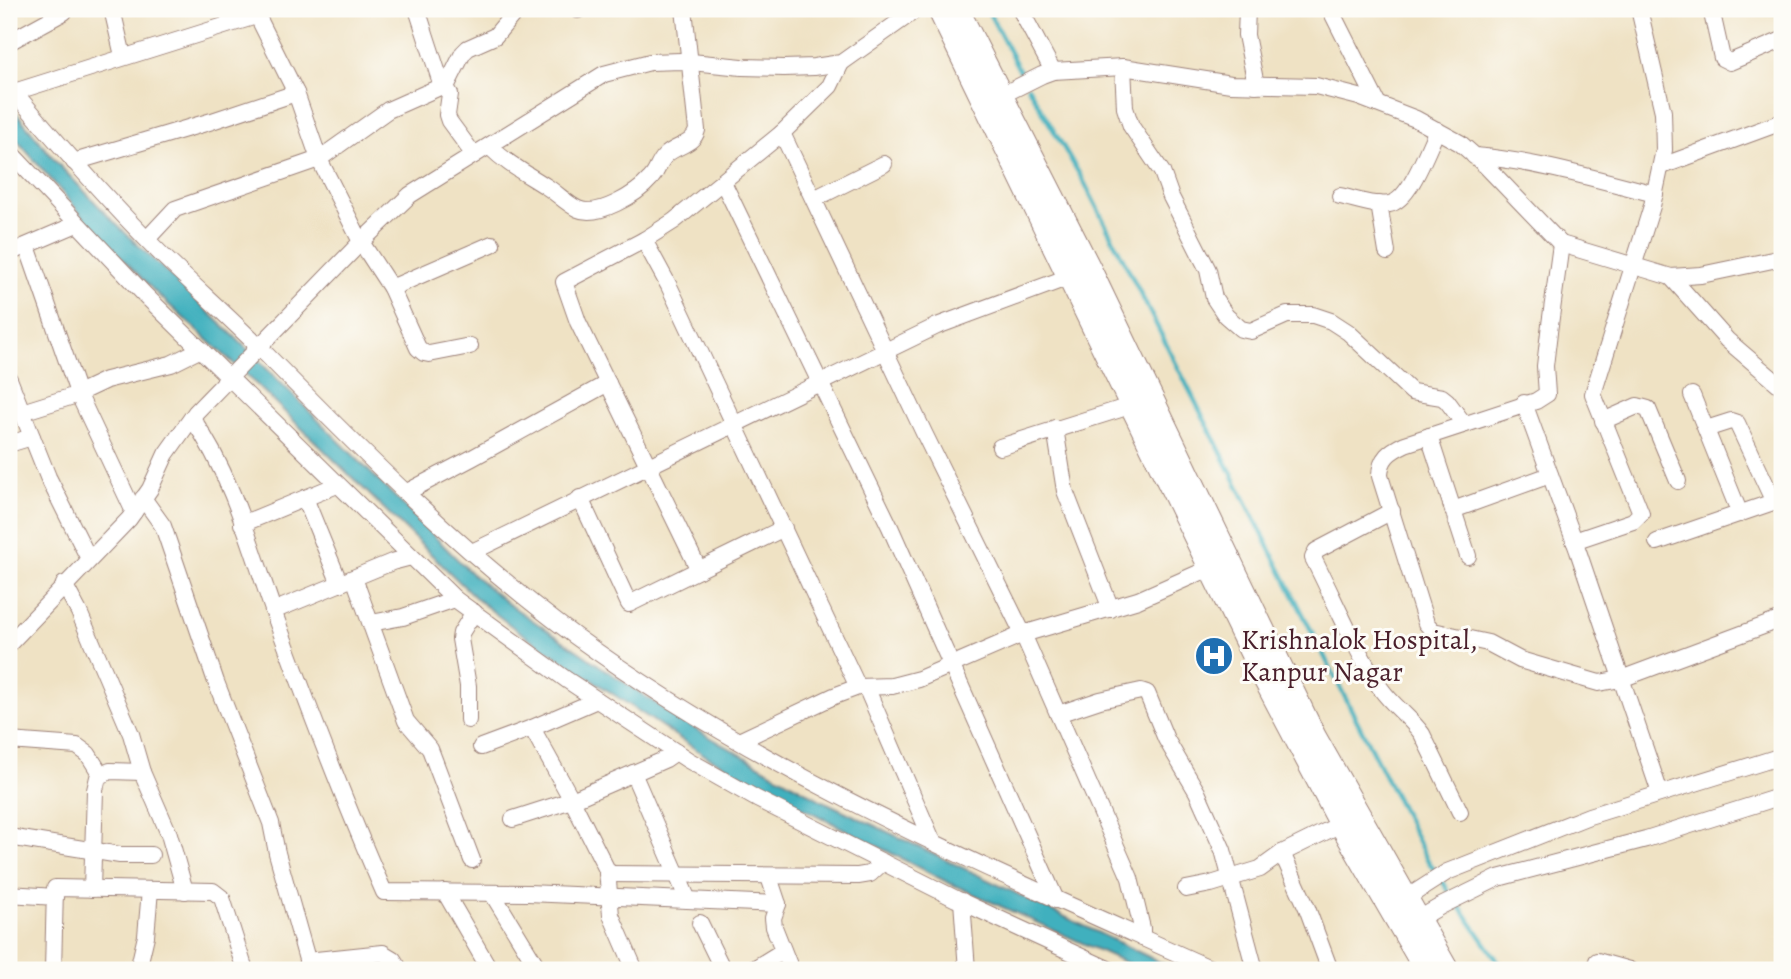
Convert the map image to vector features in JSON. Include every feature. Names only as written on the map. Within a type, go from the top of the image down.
[{"type":"highway","points":[[939,9],[1079,273],[1398,904],[1410,925],[1447,970]]},
{"type":"highway","points":[[957,9],[1010,91],[1079,273],[1133,405],[1210,568],[1341,824],[1398,904]]},
{"type":"highway","points":[[1410,925],[1426,970]]},
{"type":"street","points":[[113,9],[123,57]]},
{"type":"street","points":[[417,9],[444,86],[450,94],[447,115],[474,155]]},
{"type":"street","points":[[147,239],[175,209],[319,159],[388,110],[444,86],[468,48],[495,36],[515,12],[521,9]]},
{"type":"street","points":[[490,147],[512,167],[580,210],[603,210],[643,186],[667,154],[695,136],[698,123],[684,9]]},
{"type":"street","points":[[699,570],[578,322],[564,282],[674,221],[782,133],[830,86],[841,64],[917,9]]},
{"type":"street","points":[[1020,9],[1047,73]]},
{"type":"street","points":[[1247,9],[1246,35],[1256,85]]},
{"type":"street","points":[[1330,9],[1378,104]]},
{"type":"street","points":[[1574,541],[1633,521],[1641,513],[1593,394],[1662,166],[1663,112],[1639,9]]},
{"type":"street","points":[[1711,9],[1722,58],[1730,62],[1782,40]]},
{"type":"street","points":[[9,42],[64,12]]},
{"type":"street","points":[[470,346],[429,354],[421,351],[415,343],[391,288],[361,242],[319,159],[296,93],[255,12],[123,57],[11,89],[74,162],[256,349],[472,552],[509,585],[577,637],[739,741],[854,803],[1056,900],[1214,970]]},
{"type":"street","points":[[9,644],[134,512],[166,454],[192,418],[256,349],[410,195],[604,74],[650,62],[784,68],[841,64]]},
{"type":"street","points":[[1010,91],[1047,73],[1123,67],[1231,84],[1316,86],[1378,104],[1460,143],[1561,244],[1671,277],[1701,275],[1782,258]]},
{"type":"street","points":[[1123,67],[1125,108],[1131,126],[1162,172],[1171,197],[1208,270],[1214,298],[1226,316],[1241,329],[1251,331],[1287,315],[1313,315],[1331,321],[1348,332],[1412,392],[1441,397],[1447,401],[1464,424]]},
{"type":"street","points":[[74,162],[296,93]]},
{"type":"street","points":[[1662,166],[1782,122]]},
{"type":"street","points":[[1340,196],[1391,204],[1406,192],[1437,130]]},
{"type":"street","points":[[782,133],[1058,713],[1129,878],[1142,928],[1142,938]]},
{"type":"street","points":[[9,151],[201,349],[232,375],[337,485],[455,599],[597,700],[676,752],[757,799],[962,901],[1078,963],[1110,970]]},
{"type":"street","points":[[1474,156],[1559,169],[1655,194]]},
{"type":"street","points":[[814,199],[884,164]]},
{"type":"street","points":[[723,182],[821,382],[952,665],[1056,900]]},
{"type":"street","points":[[1379,204],[1387,252]]},
{"type":"street","points":[[9,253],[77,224]]},
{"type":"street","points":[[644,240],[669,286],[733,425],[862,687],[933,842]]},
{"type":"street","points":[[391,288],[492,244]]},
{"type":"street","points":[[1561,244],[1546,355],[1547,394],[1543,398],[1391,451],[1382,462],[1380,475],[1424,620],[1433,631],[1488,643],[1520,660],[1599,683],[1621,679],[1782,619]]},
{"type":"street","points":[[27,246],[78,393],[134,512]]},
{"type":"street","points":[[472,552],[937,326],[1079,273]]},
{"type":"street","points":[[1671,277],[1727,340],[1782,387]]},
{"type":"street","points":[[22,412],[78,393],[106,380],[179,362],[201,349]]},
{"type":"street","points":[[9,379],[48,477],[89,559]]},
{"type":"street","points":[[407,492],[608,383]]},
{"type":"street","points":[[1692,395],[1740,513]]},
{"type":"street","points":[[1524,403],[1660,793]]},
{"type":"street","points":[[1000,447],[1133,405]]},
{"type":"street","points":[[1603,421],[1637,406],[1648,409],[1678,481]]},
{"type":"street","points":[[192,418],[209,443],[242,524],[344,799],[383,892],[688,900],[773,890],[870,874],[883,862]]},
{"type":"street","points":[[1657,542],[1778,501],[1737,423],[1731,421],[1706,429]]},
{"type":"street","points":[[1055,428],[1065,491],[1111,609]]},
{"type":"street","points":[[1429,436],[1468,556]]},
{"type":"street","points":[[9,444],[32,437]]},
{"type":"street","points":[[1453,510],[1550,475]]},
{"type":"street","points":[[242,524],[337,485]]},
{"type":"street","points":[[144,498],[163,526],[216,682],[271,823],[309,965],[383,953],[393,959],[400,970]]},
{"type":"street","points":[[305,498],[371,623],[406,721],[430,749],[472,860]]},
{"type":"street","points":[[580,498],[629,604],[784,528]]},
{"type":"street","points":[[1392,511],[1316,551],[1313,558],[1374,677],[1393,705],[1414,723],[1422,734],[1460,812]]},
{"type":"street","points":[[273,611],[411,557]]},
{"type":"street","points":[[739,741],[834,696],[862,687],[892,686],[919,679],[1023,635],[1138,600],[1210,568]]},
{"type":"street","points":[[64,584],[79,612],[125,722],[142,772],[169,834],[185,891]]},
{"type":"street","points":[[371,623],[403,617],[455,599]]},
{"type":"street","points":[[468,720],[468,686],[460,639],[464,626],[474,612]]},
{"type":"street","points":[[1058,713],[1100,700],[1141,691],[1147,693],[1223,850],[1255,970]]},
{"type":"street","points":[[481,747],[597,700]]},
{"type":"street","points":[[532,728],[572,800],[607,874],[611,915],[635,970]]},
{"type":"street","points":[[9,741],[77,746],[88,754],[101,775]]},
{"type":"street","points":[[513,819],[572,800],[676,752]]},
{"type":"street","points":[[1398,904],[1447,872],[1589,816],[1782,756]]},
{"type":"street","points":[[92,889],[95,789],[98,777],[110,771],[142,772]]},
{"type":"street","points":[[633,773],[688,900]]},
{"type":"street","points":[[1410,925],[1441,906],[1498,878],[1646,839],[1782,796]]},
{"type":"street","points":[[1186,889],[1260,869],[1282,853],[1341,824]]},
{"type":"street","points":[[9,837],[120,855],[150,855]]},
{"type":"street","points":[[1282,853],[1307,908],[1330,970]]},
{"type":"street","points":[[607,874],[679,875],[773,890]]},
{"type":"street","points":[[53,970],[55,888],[213,891],[222,898],[245,970]]},
{"type":"street","points":[[138,970],[146,936],[150,890]]},
{"type":"street","points":[[773,890],[774,922],[791,970]]},
{"type":"street","points":[[446,892],[490,970]]},
{"type":"street","points":[[492,893],[538,970]]},
{"type":"street","points":[[9,894],[55,897]]},
{"type":"street","points":[[962,901],[967,970]]},
{"type":"street","points":[[700,922],[723,970]]},
{"type":"street","points":[[752,970],[783,951]]},
{"type":"street","points":[[1597,961],[1629,970]]},
{"type":"water","points":[[9,104],[58,164],[119,227],[234,336],[471,573],[507,603],[683,722],[821,800],[1176,970],[1142,970],[945,881],[786,799],[703,754],[514,628],[478,600],[254,382],[155,292],[86,220],[9,131]]},
{"type":"waterway","points":[[987,9],[1024,79]]},
{"type":"waterway","points":[[1028,87],[1084,182],[1437,874]]},
{"type":"waterway","points":[[1442,881],[1504,970]]},
{"type":"place","name":"Krishnalok Hospital, Kanpur Nagar","points":[[1214,656]]}]
